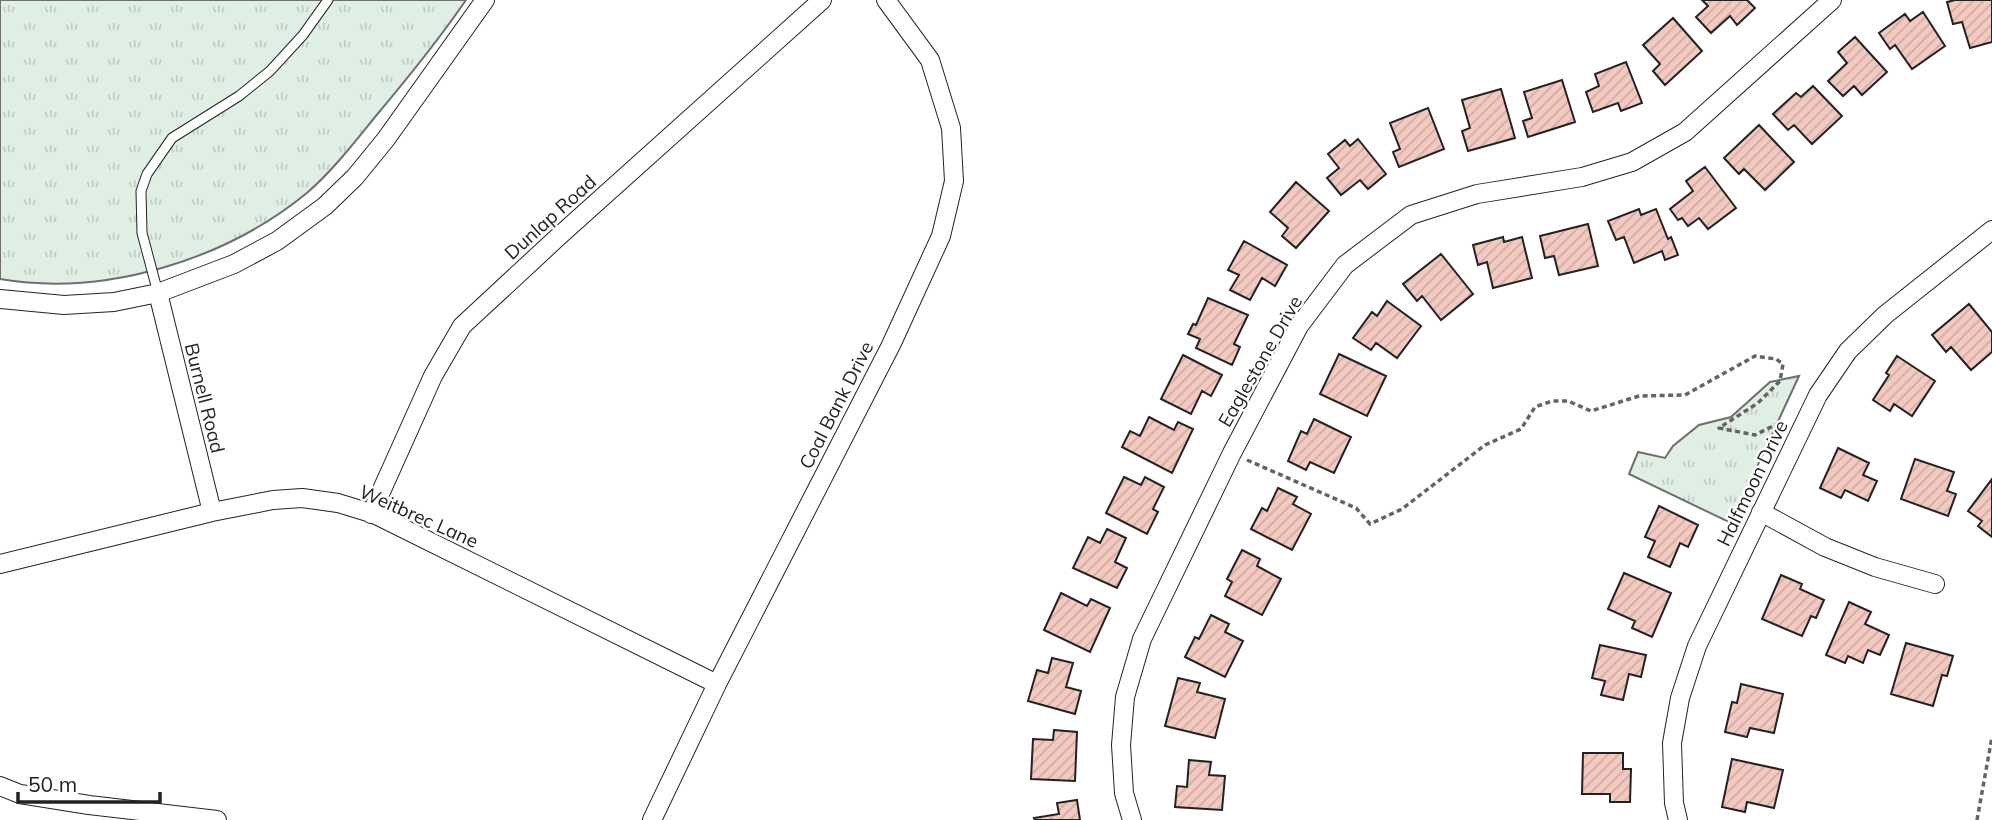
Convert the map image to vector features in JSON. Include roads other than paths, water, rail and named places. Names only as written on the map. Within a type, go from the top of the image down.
[{"type":"street","points":[[0,299],[64,305],[114,302],[158,293],[234,264],[277,241],[325,206],[355,177],[386,139],[485,0]]},
{"type":"street","name":"Dunlap Road","points":[[371,514],[433,376],[462,326],[822,0]]},
{"type":"street","name":"Coal Bank Drive","points":[[652,820],[717,684],[891,345],[941,236],[954,181],[951,128],[930,60],[886,0]]},
{"type":"street","name":"Eaglestone Drive","points":[[1132,820],[1124,793],[1121,745],[1125,697],[1142,639],[1232,453],[1299,326],[1345,265],[1411,215],[1477,194],[1582,177],[1632,162],[1685,132],[1832,0]]},
{"type":"street","name":"Halfmoon Drive","points":[[1678,820],[1674,803],[1672,743],[1680,698],[1697,646],[1818,395],[1848,351],[1885,314],[1992,230]]},
{"type":"street","name":"Burnell Road","points":[[158,293],[212,512]]},
{"type":"street","name":"Weitbrec Lane","points":[[0,564],[273,499],[302,498],[338,503],[371,514],[717,684]]},
{"type":"street","points":[[1761,512],[1825,547],[1875,567],[1935,584]]},
{"type":"street","points":[[0,786],[20,794],[89,806],[217,820]]},
{"type":"lane","points":[[158,293],[142,233],[141,191],[147,174],[172,138],[239,96],[270,71],[303,35],[328,0]]}]
